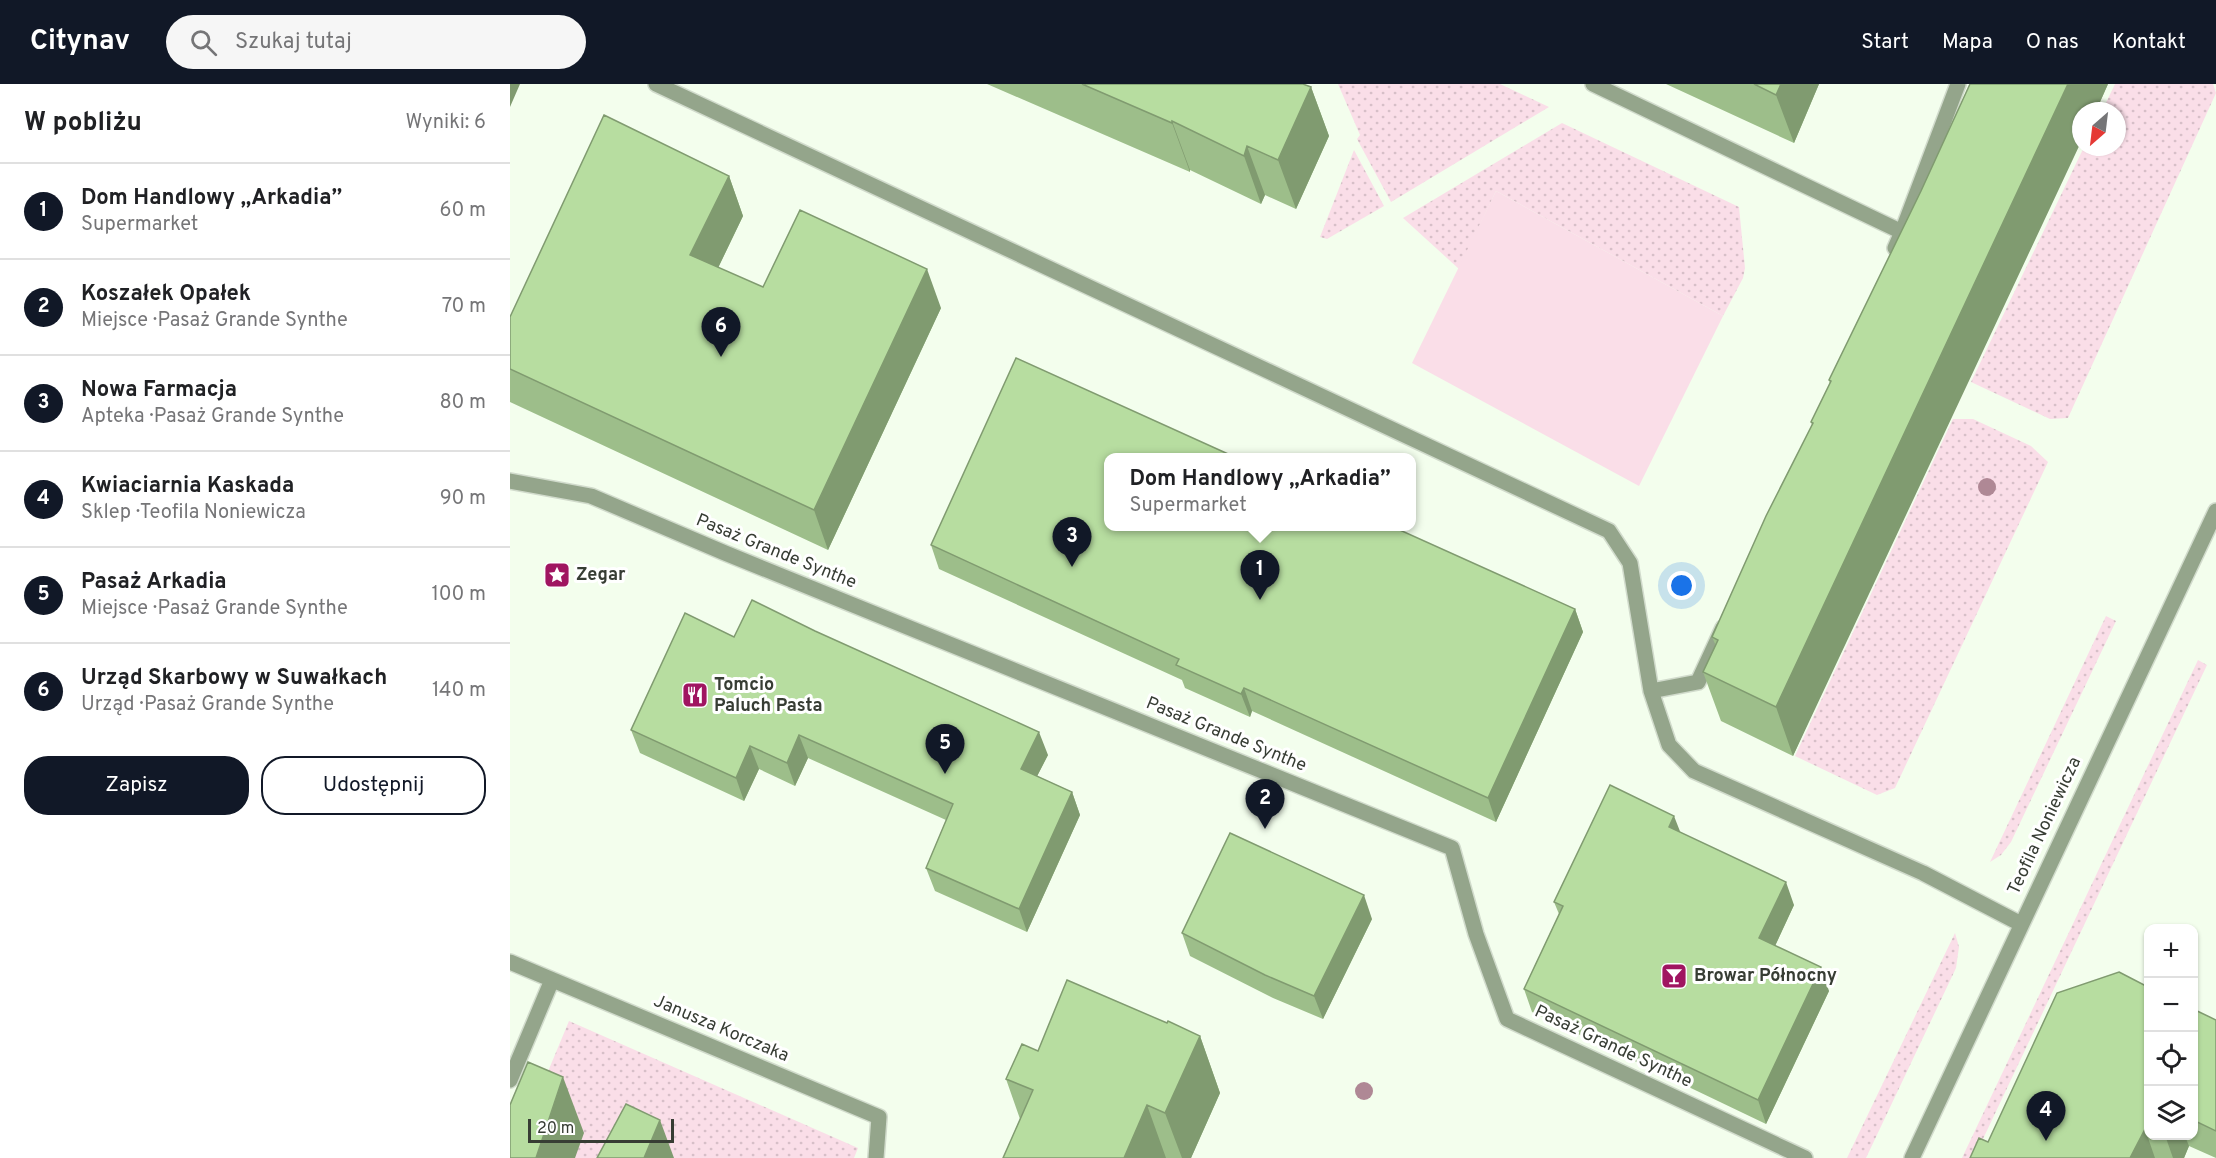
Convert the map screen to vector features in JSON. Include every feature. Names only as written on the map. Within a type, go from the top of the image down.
[{"type":"street","points":[[656,84],[1609,531],[1630,563],[1651,691],[1668,745],[1694,771],[1923,873],[2021,924]]},
{"type":"street","points":[[1593,84],[1902,232]]},
{"type":"street","points":[[1888,264],[1958,84]]},
{"type":"street","name":"Pasaż Grande Synthe","points":[[510,481],[591,496],[725,554],[1452,848],[1476,934],[1507,1019],[1805,1158]]},
{"type":"street","name":"Teofila Noniewicza","points":[[1912,1158],[2021,924],[2211,533],[2216,511]]},
{"type":"street","points":[[1651,691],[1698,682],[1728,617]]},
{"type":"street","name":"Janusza Korczaka","points":[[510,962],[879,1117],[876,1158]]},
{"type":"street","points":[[510,1080],[552,980]]},
{"type":"shaded area","points":[[1338,84],[1500,84],[1549,107],[1391,202],[1357,139],[1360,135]]},
{"type":"shaded area","points":[[2115,84],[2213,84],[2216,93],[2068,418],[2050,419],[1971,382],[2080,156],[2126,156],[2126,102],[2106,102]]},
{"type":"shaded area","points":[[1562,123],[1739,207],[1745,268],[1743,278],[1723,316],[1496,191],[1459,269],[1403,218]]},
{"type":"shaded area","points":[[1354,150],[1384,206],[1327,239],[1320,237]]},
{"type":"shaded area","points":[[1496,191],[1723,316],[1639,486],[1412,363]]},
{"type":"shaded area","points":[[1953,419],[1973,419],[2031,446],[2048,462],[1895,788],[1877,795],[1795,756]]},
{"type":"shaded area","points":[[2106,616],[2116,621],[2011,842],[2001,855],[1990,862]]},
{"type":"shaded area","points":[[2198,660],[2207,665],[1974,1158],[1962,1158]]},
{"type":"shaded area","points":[[1955,933],[1959,947],[1956,968],[1866,1158],[1847,1158]]},
{"type":"shaded area","points":[[569,1021],[858,1148],[854,1158],[512,1158]]},
{"type":"building","points":[[1082,84],[1303,84],[1311,87],[1278,160],[1247,146],[1244,156],[1172,121],[1172,123]]},
{"type":"building","points":[[1754,84],[1781,84],[1776,95]]},
{"type":"building","points":[[1970,84],[2068,84],[1776,707],[1703,672],[1718,640],[1712,637],[1766,516],[1813,423],[1811,422],[1831,381],[1829,380]]},
{"type":"building","points":[[604,115],[729,176],[690,255],[763,287],[800,210],[927,269],[814,510],[510,369],[510,317]]},
{"type":"building","points":[[1016,358],[1226,453],[1104,453],[1104,531],[1402,531],[1575,609],[1488,798],[1244,688],[1241,694],[1176,665],[1179,659],[931,545]]},
{"type":"building","points":[[752,600],[815,631],[1039,732],[1021,769],[1072,792],[1019,909],[926,868],[953,804],[799,735],[787,763],[750,746],[736,778],[631,730],[685,613],[734,637]]},
{"type":"building","name":"Browar Północny","points":[[1610,785],[1674,816],[1669,827],[1786,882],[1759,938],[1821,967],[1758,1100],[1524,989],[1563,906],[1554,902]]},
{"type":"building","points":[[1230,833],[1364,895],[1314,996],[1265,975],[1182,933]]},
{"type":"building","points":[[2119,972],[2144,985],[2144,1131],[2130,1158],[1970,1158],[1979,1138],[1988,1142],[2057,993]]},
{"type":"building","points":[[1067,980],[1200,1036],[1165,1113],[1147,1105],[1124,1158],[1003,1158],[1033,1090],[1006,1079],[1022,1044],[1038,1051]]},
{"type":"building","points":[[2198,1011],[2216,1020],[2216,1131],[2198,1122]]},
{"type":"building","points":[[528,1062],[563,1077],[536,1158],[510,1158],[510,1105]]},
{"type":"building","points":[[626,1104],[660,1120],[644,1158],[597,1158]]},
{"type":"place","name":"Urząd Skarbowy w Suwałkach","points":[[721,357]]},
{"type":"place","name":"Nowa Farmacja","points":[[1072,567]]},
{"type":"place","name":"Zegar","points":[[557,575]]},
{"type":"place","name":"Dom Handlowy „Arkadia”","points":[[1260,600]]},
{"type":"place","name":"Tomcio Paluch Pasta","points":[[695,695]]},
{"type":"place","name":"Pasaż Arkadia","points":[[945,774]]},
{"type":"place","name":"Koszałek Opałek","points":[[1265,829]]},
{"type":"place","name":"Browar Północny","points":[[1674,976]]},
{"type":"place","name":"Kwiaciarnia Kaskada","points":[[2046,1141]]}]
